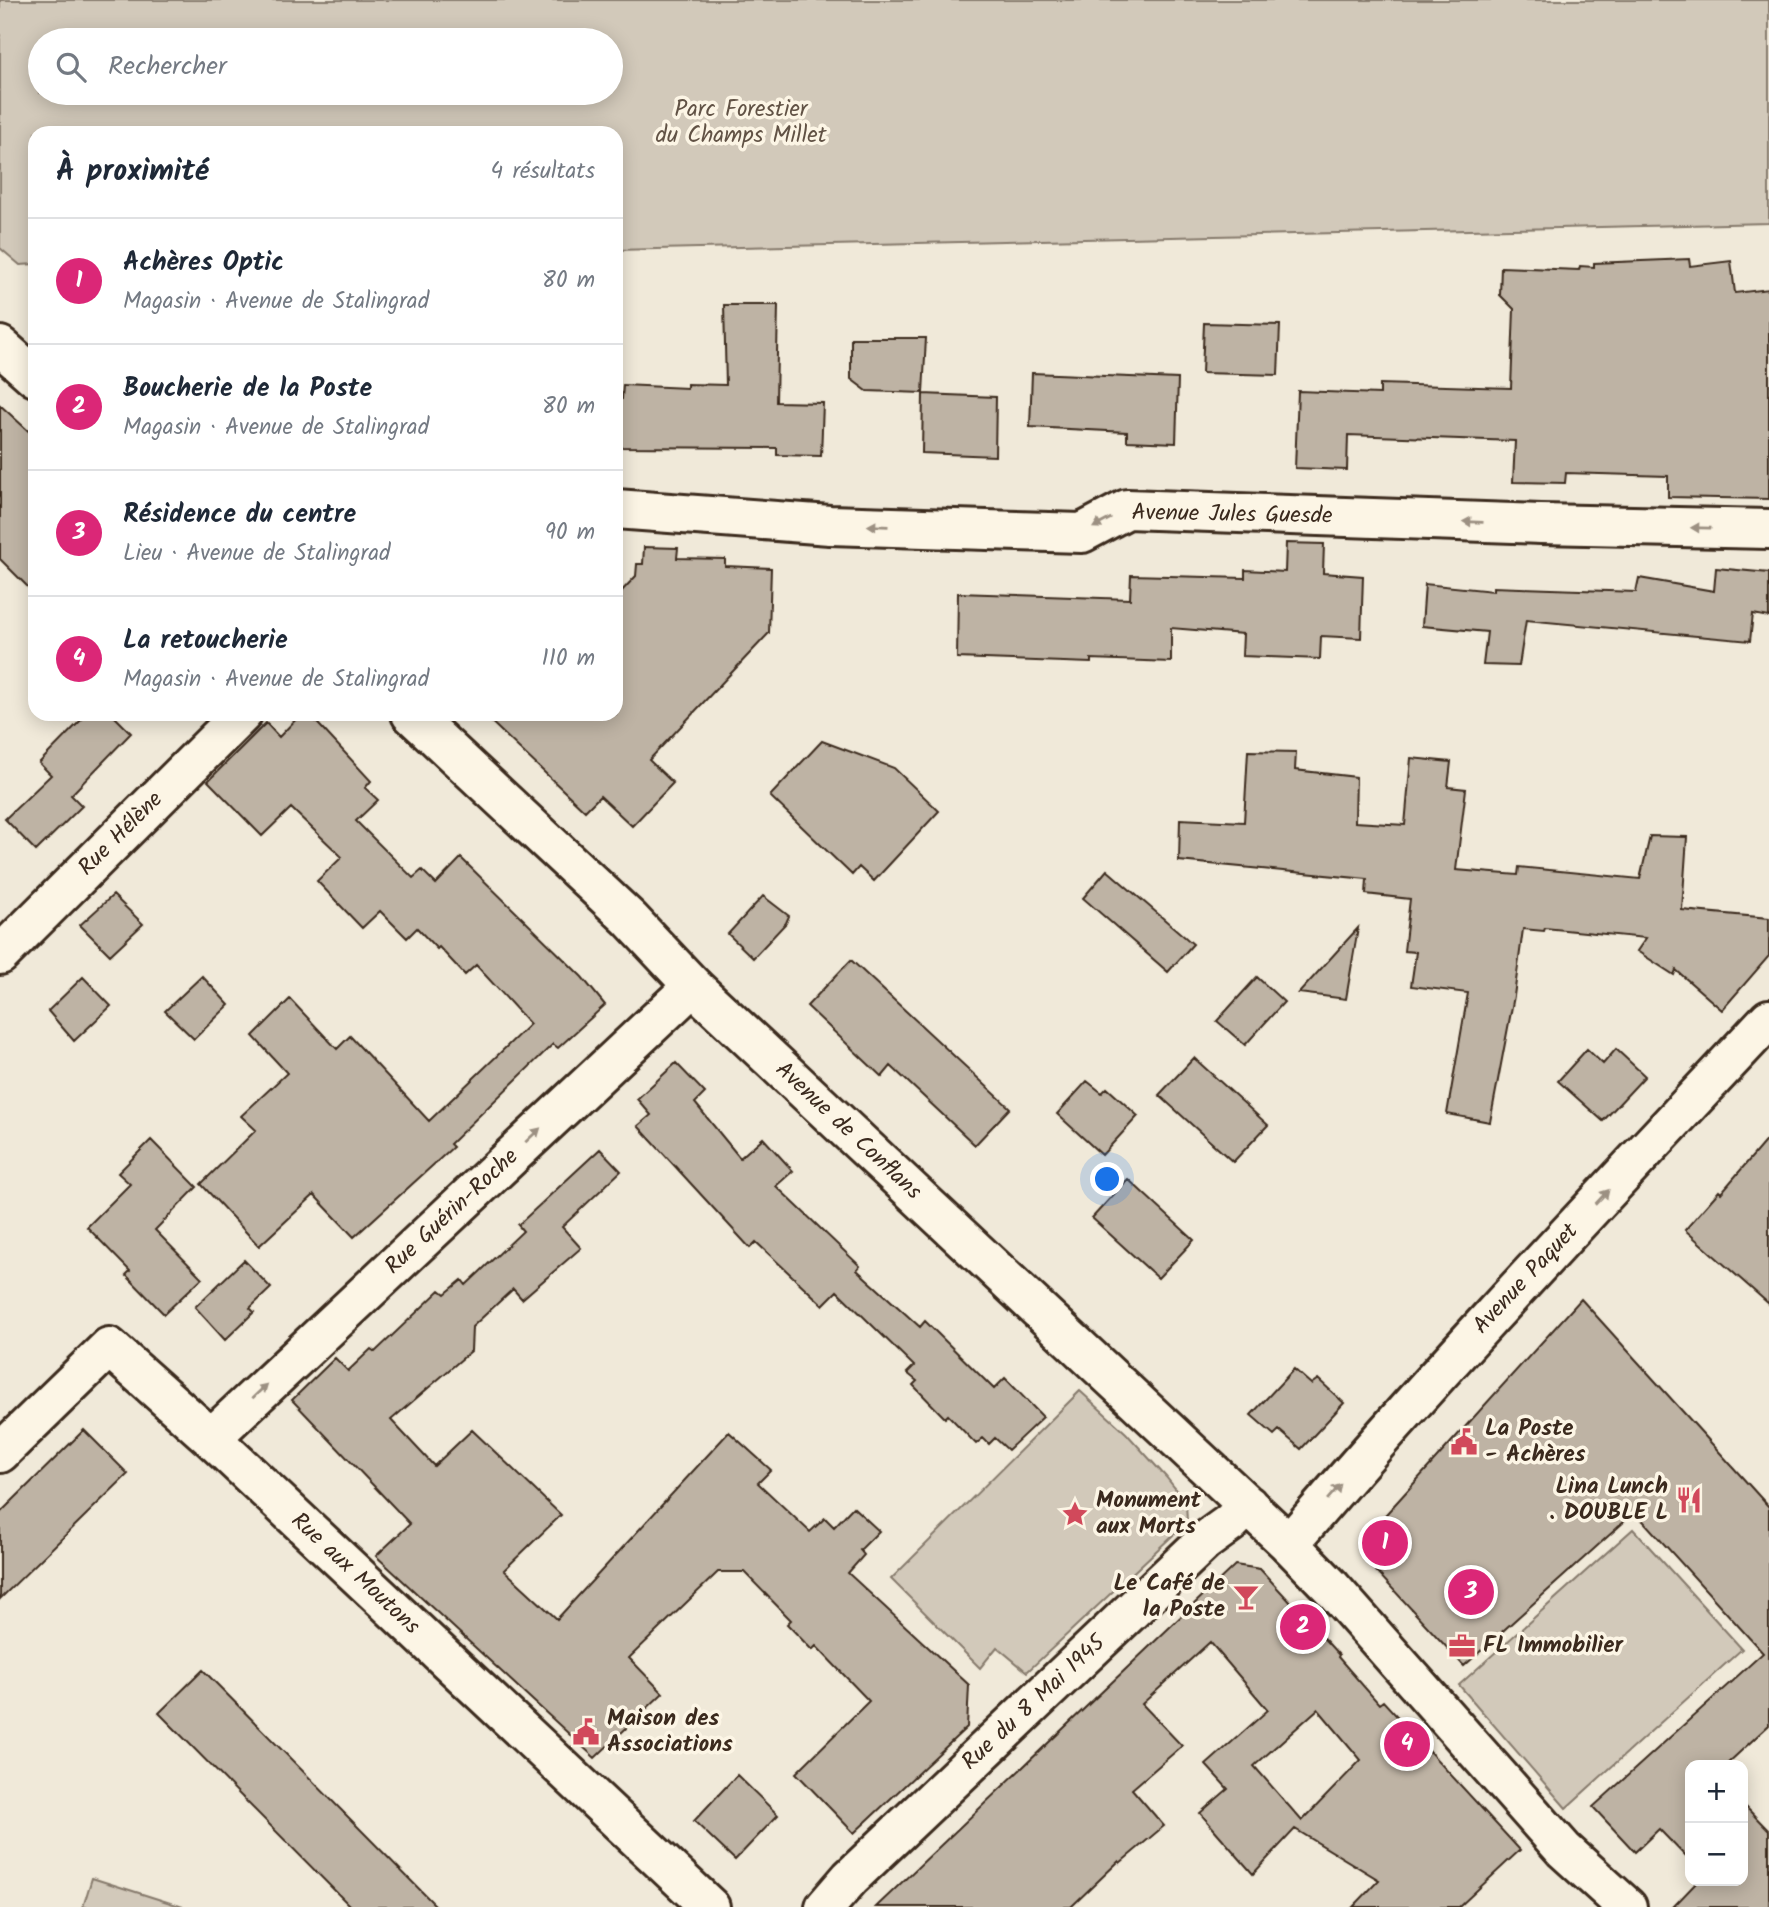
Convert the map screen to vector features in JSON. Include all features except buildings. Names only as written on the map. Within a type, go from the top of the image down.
[{"type":"street","points":[[0,346],[28,371]]},
{"type":"street","name":"Avenue Jules Guesde","points":[[623,510],[830,525],[1082,533],[1128,509],[1541,524],[1769,529]]},
{"type":"street","name":"Rue Hélène","points":[[0,955],[236,721]]},
{"type":"street","name":"Avenue de Conflans","points":[[418,721],[605,899],[630,919],[693,986],[1289,1544],[1332,1588],[1564,1850],[1627,1907]]},
{"type":"street","name":"Rue Guérin-Roche","points":[[211,1438],[693,986]]},
{"type":"street","name":"Avenue Paquet","points":[[1289,1544],[1364,1457],[1546,1257],[1769,1019]]},
{"type":"street","name":"Rue aux Moutons","points":[[0,1453],[109,1347],[211,1438],[710,1907]]},
{"type":"street","name":"Rue du 8 Mai 1945","points":[[825,1907],[850,1878],[921,1810],[1205,1541],[1230,1523],[1248,1505]]},
{"type":"green space","name":"Parc Forestier du Champs Millet","points":[[0,0],[1769,0],[1769,223],[623,250],[623,126],[28,126],[28,264],[20,265],[0,248]]},
{"type":"green space","points":[[1080,1391],[1126,1433],[1166,1477],[1186,1502],[1187,1522],[1027,1672],[997,1647],[980,1668],[891,1579]]},
{"type":"green space","points":[[1633,1529],[1742,1649],[1566,1808],[1459,1685]]},
{"type":"green space","points":[[92,1878],[183,1907],[83,1907]]},
{"type":"place","name":"La Poste - Achères","points":[[1464,1442]]},
{"type":"place","name":"Lina Lunch . DOUBLE L","points":[[1689,1500]]},
{"type":"place","name":"Monument aux Morts","points":[[1075,1514]]},
{"type":"place","name":"Achères Optic","points":[[1385,1543]]},
{"type":"place","name":"Résidence du centre","points":[[1471,1592]]},
{"type":"place","name":"Le Café de la Poste","points":[[1246,1597]]},
{"type":"place","name":"Boucherie de la Poste","points":[[1303,1627]]},
{"type":"place","name":"FL Immobilier","points":[[1462,1646]]},
{"type":"place","name":"Maison des Associations","points":[[586,1732]]},
{"type":"place","name":"La retoucherie","points":[[1407,1744]]}]
